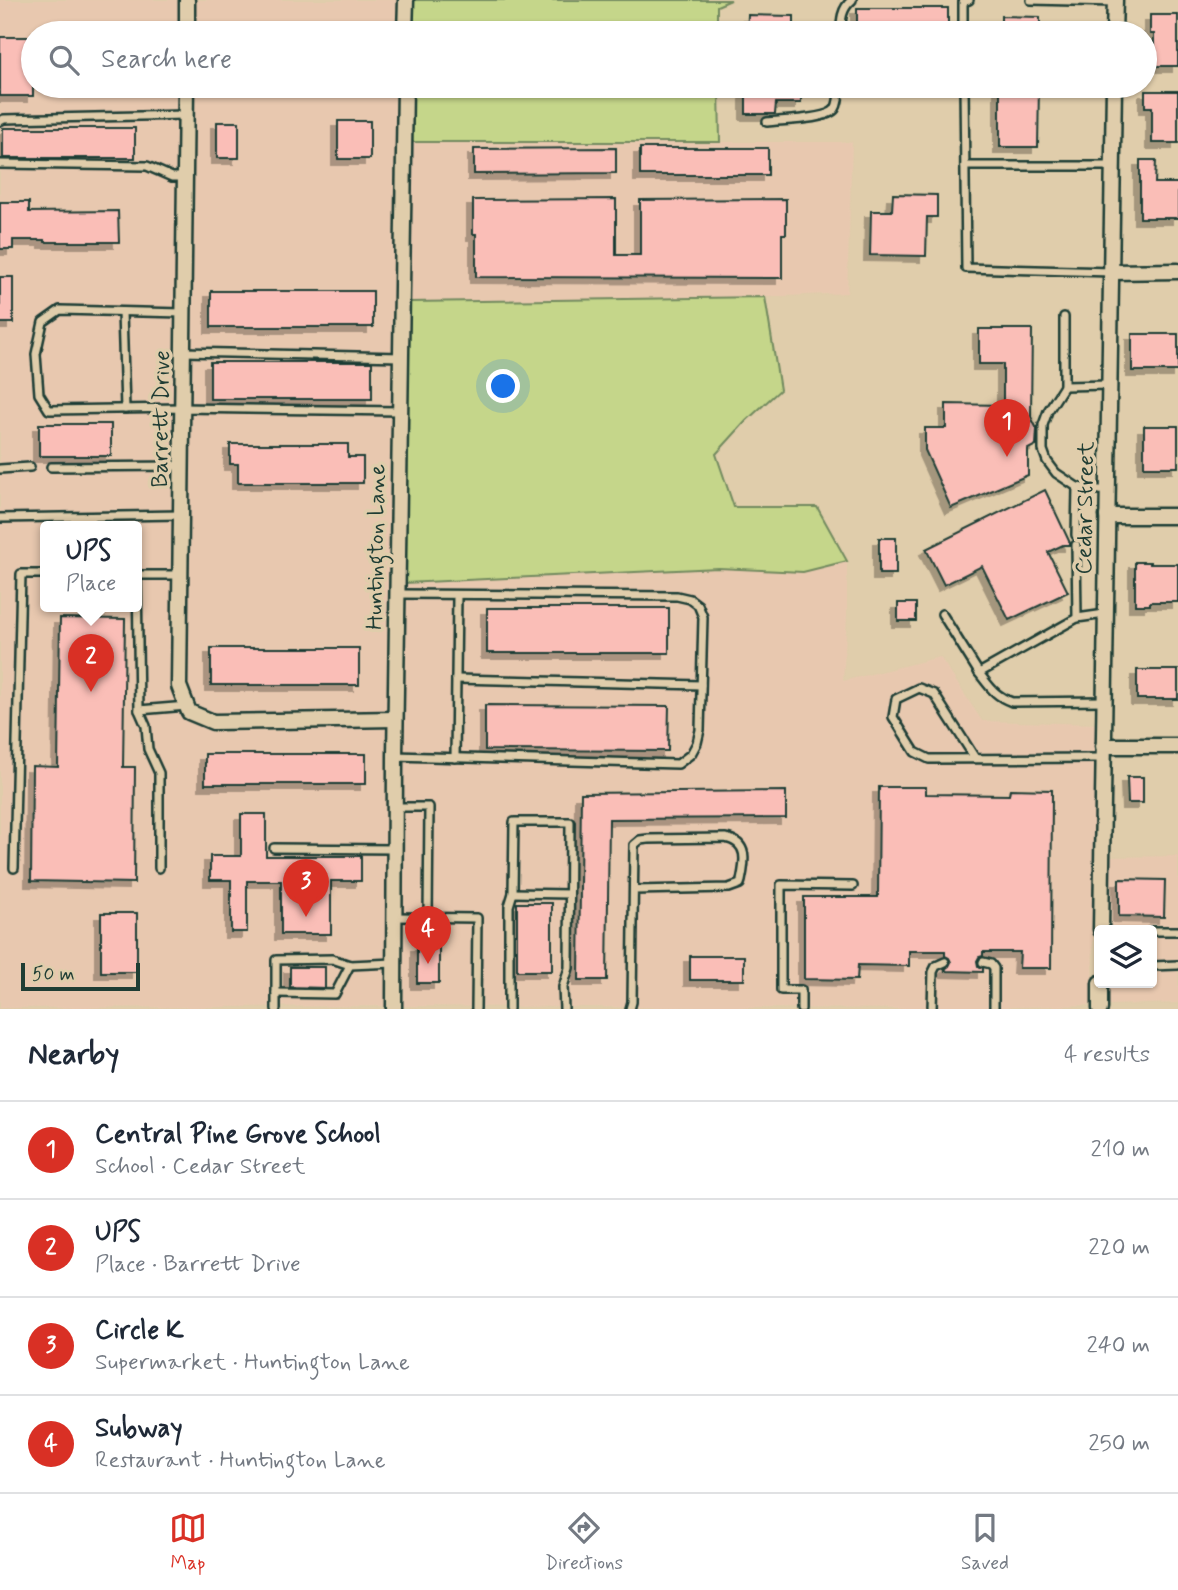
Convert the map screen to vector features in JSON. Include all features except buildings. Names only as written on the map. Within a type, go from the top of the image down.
[{"type":"street","points":[[187,0],[187,21]]},
{"type":"street","points":[[405,21],[406,0]]},
{"type":"street","points":[[1114,21],[1115,1]]},
{"type":"street","name":"Barrett Drive","points":[[186,98],[179,686],[187,706]]},
{"type":"street","name":"Huntington Lane","points":[[394,1009],[395,719],[405,98]]},
{"type":"street","name":"Cedar Street","points":[[1101,925],[1114,98]]},
{"type":"street","points":[[1112,272],[1178,271]]},
{"type":"street","points":[[1107,516],[1178,516]]},
{"type":"street","points":[[187,706],[189,712],[213,722],[395,719]]},
{"type":"street","points":[[1103,752],[1178,746]]},
{"type":"street","points":[[1100,988],[1100,1009]]},
{"type":"lane","points":[[842,21],[847,4],[852,0]]},
{"type":"lane","points":[[1031,0],[1115,1]]},
{"type":"lane","points":[[963,1],[963,21]]},
{"type":"lane","points":[[767,122],[828,114],[835,108],[838,98]]},
{"type":"lane","points":[[964,98],[966,268],[1112,272]]},
{"type":"lane","points":[[0,121],[4,118],[186,115]]},
{"type":"lane","points":[[0,164],[147,166],[172,177],[185,177]]},
{"type":"lane","points":[[965,166],[1113,166]]},
{"type":"lane","points":[[183,313],[60,310],[43,321],[36,354],[38,394],[49,410],[183,408],[400,411]]},
{"type":"lane","points":[[122,312],[124,409]]},
{"type":"lane","points":[[1064,317],[1064,386],[1048,411],[1043,425],[1043,450],[1056,474],[1077,487],[1107,491]]},
{"type":"lane","points":[[183,352],[401,358]]},
{"type":"lane","points":[[1064,386],[1109,385]]},
{"type":"lane","points":[[51,467],[182,466]]},
{"type":"lane","points":[[0,469],[30,467]]},
{"type":"lane","points":[[1076,535],[1077,487]]},
{"type":"lane","points":[[0,518],[181,515]]},
{"type":"lane","points":[[1076,545],[1077,618]]},
{"type":"lane","points":[[14,868],[21,574],[40,574]]},
{"type":"lane","points":[[142,575],[181,575]]},
{"type":"lane","points":[[395,756],[678,764],[691,754],[700,730],[703,617],[698,605],[690,599],[677,596],[397,594]]},
{"type":"lane","points":[[455,758],[457,594]]},
{"type":"lane","points":[[138,612],[139,709],[146,726],[148,749],[159,773],[159,868]]},
{"type":"lane","points":[[942,614],[979,673],[1001,698],[1012,702],[1104,701]]},
{"type":"lane","points":[[979,673],[1077,618],[1105,614]]},
{"type":"lane","points":[[456,679],[701,685]]},
{"type":"lane","points":[[975,758],[934,694],[919,688],[896,699],[893,717],[915,752],[929,758],[975,758],[1103,752]]},
{"type":"lane","points":[[139,709],[187,706]]},
{"type":"lane","points":[[395,807],[429,807],[428,918]]},
{"type":"lane","points":[[509,1009],[509,906],[513,893],[514,822],[570,822],[569,968],[563,987],[564,1009]]},
{"type":"lane","points":[[630,1009],[634,845],[640,840],[648,839],[725,838],[735,840],[741,845],[743,876],[740,884],[729,888],[634,890]]},
{"type":"lane","points":[[274,848],[394,849]]},
{"type":"lane","points":[[801,1009],[801,990],[781,990],[781,885],[853,886]]},
{"type":"lane","points":[[513,893],[569,894]]},
{"type":"lane","points":[[394,917],[477,918],[476,1009]]},
{"type":"lane","points":[[1157,931],[1178,931]]},
{"type":"lane","points":[[276,1009],[276,960],[331,959],[350,965],[394,963]]},
{"type":"lane","points":[[932,1009],[933,972],[936,966],[945,962]]},
{"type":"lane","points":[[983,962],[994,968],[994,1009]]},
{"type":"lane","points":[[276,993],[335,994],[350,965]]},
{"type":"lane","points":[[1157,966],[1178,965]]},
{"type":"shaded area","points":[[0,0],[179,0],[178,21],[21,21],[21,98],[178,98],[172,690],[182,716],[213,732],[387,728],[386,1006],[0,1008]]},
{"type":"shaded area","points":[[195,0],[398,0],[397,21],[195,21]]},
{"type":"shaded area","points":[[194,98],[396,98],[387,710],[214,713],[196,705],[188,684]]},
{"type":"shaded area","points":[[412,142],[852,142],[847,293],[765,297],[409,302]]},
{"type":"shaded area","points":[[847,561],[843,681],[940,657],[982,721],[1096,724],[1092,1005],[945,1009],[402,1006],[405,583],[718,568],[802,572]]},
{"type":"shaded area","points":[[1113,755],[1112,857],[1178,856],[1178,1003],[1108,1005],[1108,988],[1157,988],[1157,925],[1109,925]]},
{"type":"green space","points":[[414,0],[731,0],[717,6],[717,21],[413,21]]},
{"type":"green space","points":[[413,98],[719,98],[720,142],[412,142]]},
{"type":"green space","points":[[765,297],[780,390],[746,421],[716,454],[734,507],[817,507],[847,561],[803,572],[718,568],[405,583],[409,302]]},
{"type":"place","name":"Central Pine Grove School","points":[[1007,457]]},
{"type":"place","name":"UPS","points":[[91,692]]},
{"type":"place","name":"Circle K","points":[[306,917]]},
{"type":"place","name":"Subway","points":[[428,964]]}]
